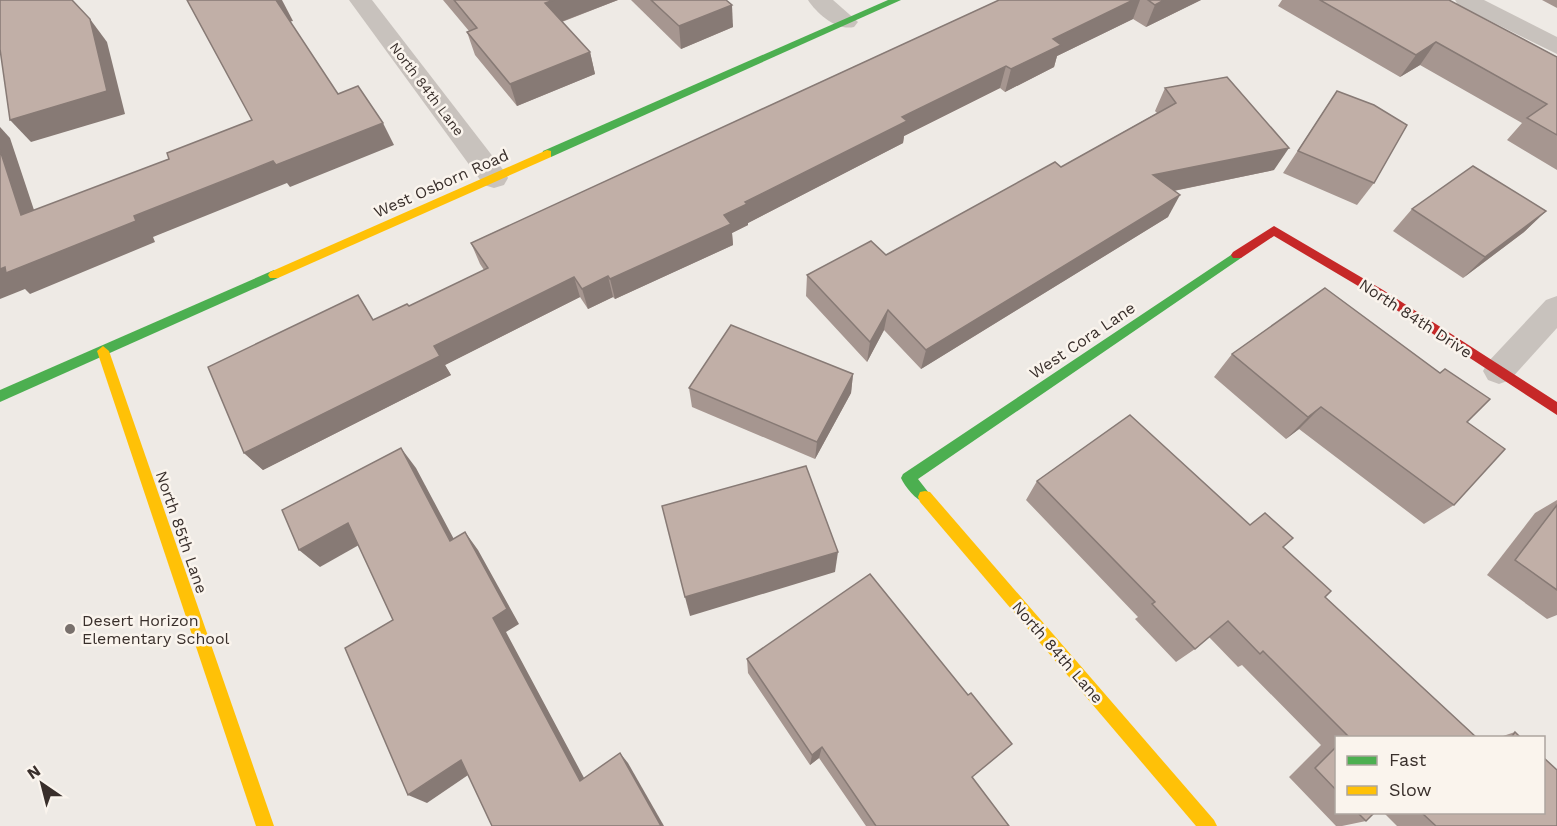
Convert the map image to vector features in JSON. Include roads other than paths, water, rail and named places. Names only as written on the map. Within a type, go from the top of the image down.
[{"type":"street","name":"North 84th Lane","points":[[360,0],[494,178]]},
{"type":"street","points":[[819,0],[846,22]]},
{"type":"street","name":"West Osborn Road","points":[[0,396],[896,0]]},
{"type":"street","points":[[1466,0],[1557,47]]},
{"type":"street","name":"North 84th Drive","points":[[1274,230],[1557,409]]},
{"type":"street","name":"West Cora Lane","points":[[909,478],[1274,230]]},
{"type":"street","points":[[1499,371],[1557,308]]},
{"type":"street","name":"North 85th Lane","points":[[103,351],[265,826]]},
{"type":"street","name":"North 84th Lane","points":[[909,478],[1208,826]]},
{"type":"place","name":"Desert Horizon Elementary School","points":[[70,629]]}]
